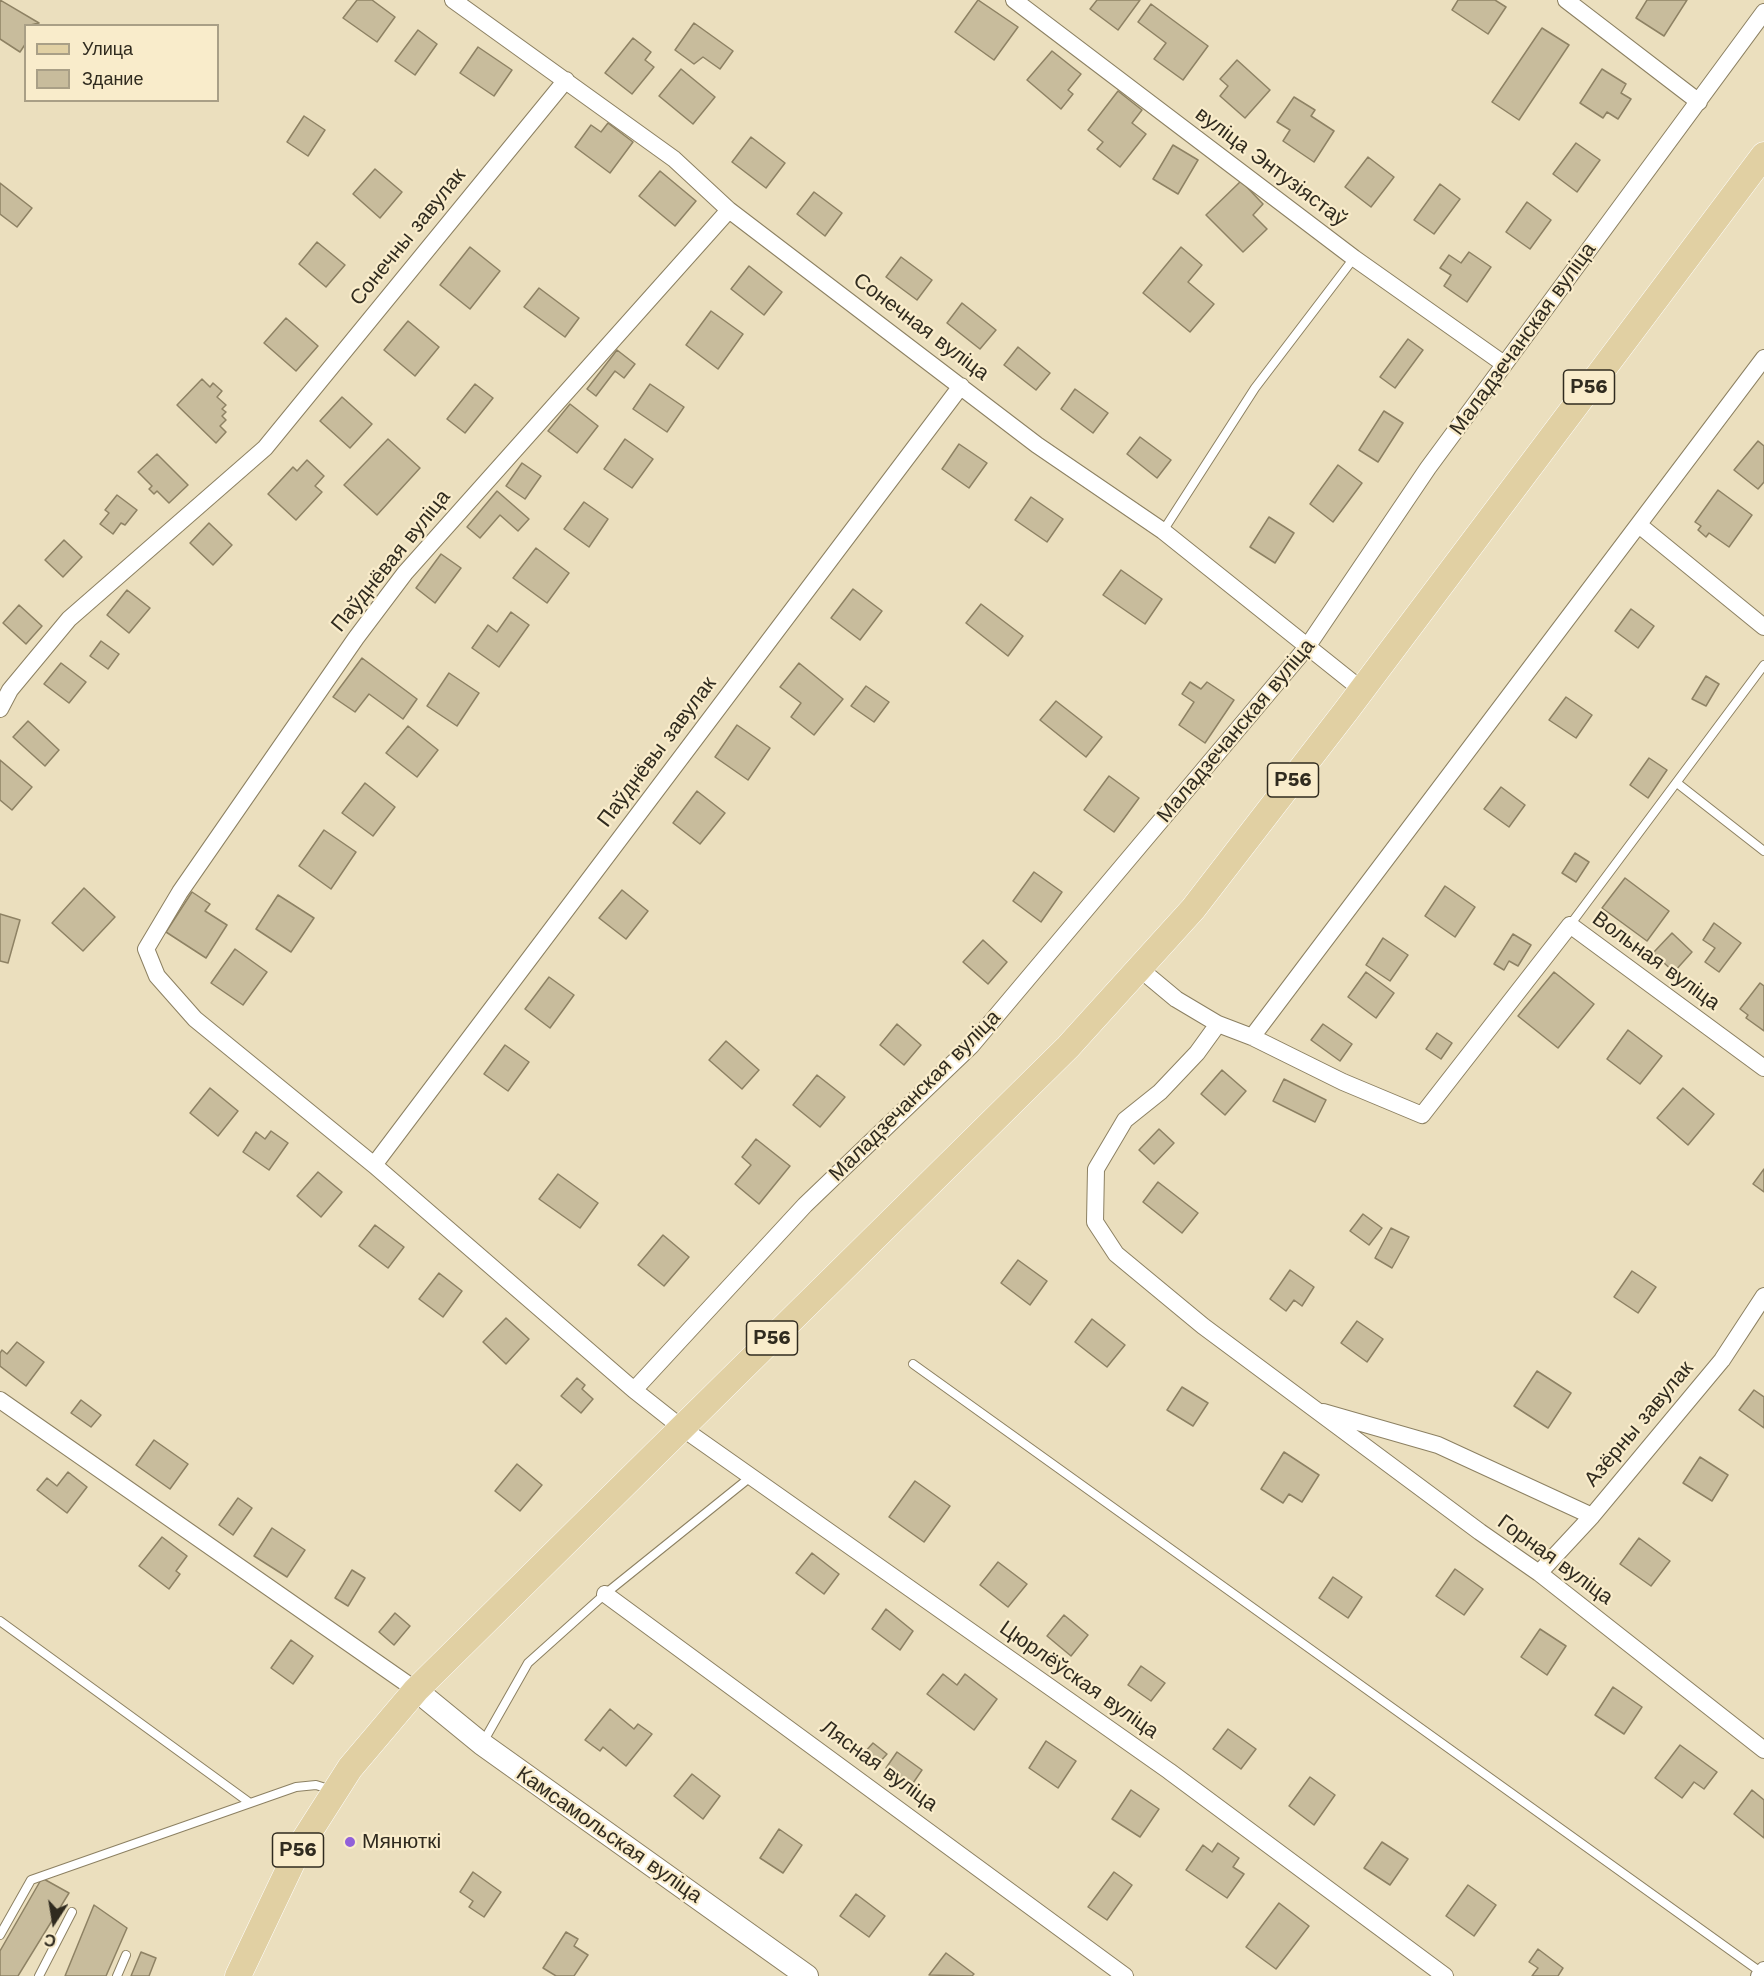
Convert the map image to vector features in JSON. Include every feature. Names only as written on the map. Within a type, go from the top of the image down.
[{"type":"main road","name":"Р56","points":[[238,1976],[299,1848],[350,1768],[416,1689],[1068,1047],[1193,909],[1362,690],[1764,154]]},
{"type":"street","name":"Сонечная вуліца","points":[[453,0],[674,159],[729,210],[1037,445],[1163,531],[1362,690]]},
{"type":"street","name":"вуліца Энтузіястаў","points":[[1014,0],[1354,258],[1504,364]]},
{"type":"street","points":[[1566,0],[1699,102]]},
{"type":"street","name":"Маладзечанская вуліца","points":[[634,1390],[805,1205],[971,1046],[1307,647],[1428,468],[1764,12]]},
{"type":"street","name":"Сонечны завулак","points":[[0,709],[10,690],[69,619],[265,448],[566,80]]},
{"type":"street","name":"Паўднёвая вуліца","points":[[157,976],[146,949],[180,892],[356,638],[405,573],[729,210]]},
{"type":"street","points":[[1140,969],[1176,999],[1218,1024],[1252,1037],[1764,358]]},
{"type":"street","name":"Паўднёвы завулак","points":[[374,1165],[961,386]]},
{"type":"street","points":[[1639,525],[1764,627]]},
{"type":"street","name":"Вольная вуліца","points":[[1252,1037],[1343,1082],[1422,1115],[1570,925],[1764,1068]]},
{"type":"street","name":"Цюрлёўская вуліца","points":[[157,976],[195,1019],[374,1165],[634,1390],[682,1428],[753,1475],[922,1599],[1169,1771],[1445,1976]]},
{"type":"street","name":"Горная вуліца","points":[[1218,1024],[1197,1053],[1160,1092],[1125,1120],[1096,1169],[1095,1222],[1116,1254],[1203,1326],[1539,1573],[1764,1750]]},
{"type":"street","name":"Азёрны завулак","points":[[1539,1573],[1592,1516],[1722,1360],[1764,1296]]},
{"type":"street","points":[[0,1400],[416,1689]]},
{"type":"street","name":"Горная вуліца","points":[[1316,1410],[1379,1426],[1438,1445],[1592,1516]]},
{"type":"street","name":"Лясная вуліца","points":[[605,1594],[1125,1976]]},
{"type":"street","name":"Камсамольская вуліца","points":[[416,1689],[482,1744],[807,1976]]},
{"type":"lane","points":[[1163,531],[1255,388],[1354,258]]},
{"type":"lane","points":[[1570,925],[1764,665]]},
{"type":"lane","points":[[1677,783],[1764,851]]},
{"type":"lane","points":[[913,1364],[1762,1973]]},
{"type":"lane","points":[[482,1744],[528,1663],[605,1594],[753,1475]]},
{"type":"lane","points":[[0,1621],[250,1803]]},
{"type":"lane","points":[[0,1935],[31,1880],[296,1787],[315,1785],[335,1791]]},
{"type":"lane","points":[[39,1976],[72,1912]]},
{"type":"lane","points":[[117,1976],[126,1955]]},
{"type":"building","points":[[0,0],[39,23],[24,24],[24,46],[20,52],[0,39]]},
{"type":"building","points":[[357,0],[372,0],[395,17],[377,42],[343,18]]},
{"type":"building","points":[[978,0],[1018,27],[994,60],[955,32]]},
{"type":"building","points":[[1097,0],[1140,0],[1118,30],[1090,9]]},
{"type":"building","points":[[1458,0],[1495,0],[1506,7],[1488,34],[1452,10]]},
{"type":"building","points":[[1647,0],[1687,0],[1664,36],[1636,18]]},
{"type":"building","points":[[1151,4],[1208,46],[1183,80],[1154,59],[1166,43],[1138,22]]},
{"type":"building","points":[[694,23],[733,51],[720,69],[703,57],[694,64],[675,50]]},
{"type":"building","points":[[1542,28],[1569,45],[1519,120],[1492,102]]},
{"type":"building","points":[[418,30],[437,44],[415,75],[395,61]]},
{"type":"building","points":[[633,38],[651,52],[645,60],[654,67],[632,94],[605,73]]},
{"type":"building","points":[[478,47],[512,70],[494,96],[460,73]]},
{"type":"building","points":[[1052,51],[1081,74],[1068,90],[1073,94],[1061,109],[1027,80]]},
{"type":"building","points":[[1237,60],[1270,90],[1245,118],[1220,96],[1228,86],[1220,79]]},
{"type":"building","points":[[681,69],[715,97],[693,124],[659,96]]},
{"type":"building","points":[[1602,69],[1626,84],[1621,93],[1631,99],[1618,119],[1607,112],[1603,118],[1580,103]]},
{"type":"building","points":[[1118,91],[1142,110],[1132,123],[1146,134],[1120,167],[1097,149],[1103,142],[1088,130]]},
{"type":"building","points":[[1294,97],[1315,110],[1311,116],[1334,131],[1314,162],[1283,141],[1290,130],[1277,122]]},
{"type":"building","points":[[304,116],[325,130],[308,156],[287,142]]},
{"type":"building","points":[[608,123],[633,142],[610,173],[575,147],[591,125],[601,132]]},
{"type":"building","points":[[751,137],[785,163],[766,188],[732,162]]},
{"type":"building","points":[[1576,143],[1600,160],[1577,192],[1553,174]]},
{"type":"building","points":[[1173,145],[1198,160],[1178,194],[1153,179]]},
{"type":"building","points":[[1368,157],[1394,177],[1371,207],[1345,187]]},
{"type":"building","points":[[375,169],[402,192],[380,218],[353,194]]},
{"type":"building","points":[[660,171],[696,201],[675,226],[639,196]]},
{"type":"building","points":[[1241,181],[1263,204],[1253,215],[1267,229],[1243,252],[1206,215]]},
{"type":"building","points":[[0,183],[32,208],[17,227],[0,214]]},
{"type":"building","points":[[1440,184],[1460,199],[1434,234],[1414,220]]},
{"type":"building","points":[[814,192],[842,213],[825,236],[797,214]]},
{"type":"building","points":[[1527,202],[1551,220],[1530,249],[1506,232]]},
{"type":"building","points":[[317,242],[345,265],[326,287],[299,264]]},
{"type":"building","points":[[470,247],[500,271],[470,309],[440,285]]},
{"type":"building","points":[[1181,247],[1202,265],[1188,282],[1214,304],[1190,332],[1143,293]]},
{"type":"building","points":[[1469,252],[1491,267],[1467,302],[1444,286],[1451,275],[1440,268],[1449,255],[1461,263]]},
{"type":"building","points":[[901,257],[932,280],[917,300],[886,277]]},
{"type":"building","points":[[749,266],[782,292],[764,315],[731,289]]},
{"type":"building","points":[[539,288],[579,318],[565,337],[524,307]]},
{"type":"building","points":[[962,303],[996,330],[980,349],[947,323]]},
{"type":"building","points":[[711,311],[743,334],[718,369],[686,345]]},
{"type":"building","points":[[286,318],[318,346],[296,371],[264,343]]},
{"type":"building","points":[[408,321],[439,347],[415,376],[384,350]]},
{"type":"building","points":[[1408,339],[1423,350],[1395,388],[1380,377]]},
{"type":"building","points":[[1018,347],[1050,373],[1036,390],[1004,365]]},
{"type":"building","points":[[617,350],[635,364],[624,378],[615,371],[596,396],[587,389]]},
{"type":"building","points":[[202,379],[210,387],[213,383],[222,391],[217,397],[226,405],[222,409],[226,412],[222,416],[226,420],[220,426],[226,432],[216,443],[177,405]]},
{"type":"building","points":[[475,384],[493,398],[465,433],[447,419]]},
{"type":"building","points":[[650,384],[684,407],[667,432],[633,409]]},
{"type":"building","points":[[1075,389],[1108,413],[1093,433],[1061,409]]},
{"type":"building","points":[[342,397],[372,424],[350,448],[320,421]]},
{"type":"building","points":[[570,404],[598,426],[577,453],[548,431]]},
{"type":"building","points":[[1384,411],[1403,423],[1378,462],[1359,450]]},
{"type":"building","points":[[1140,437],[1171,460],[1157,478],[1127,454]]},
{"type":"building","points":[[388,439],[420,468],[377,515],[344,485]]},
{"type":"building","points":[[625,439],[653,459],[632,488],[604,469]]},
{"type":"building","points":[[1758,441],[1764,446],[1764,482],[1758,489],[1734,470]]},
{"type":"building","points":[[959,444],[987,463],[969,488],[942,469]]},
{"type":"building","points":[[157,454],[188,485],[169,503],[157,491],[154,494],[149,489],[152,486],[138,472]]},
{"type":"building","points":[[307,460],[324,476],[315,486],[322,492],[296,520],[268,494],[293,467],[297,471]]},
{"type":"building","points":[[522,463],[541,476],[525,499],[506,486]]},
{"type":"building","points":[[1338,465],[1362,483],[1333,522],[1310,504]]},
{"type":"building","points":[[1718,490],[1752,515],[1729,547],[1709,533],[1706,537],[1698,530],[1701,526],[1695,522]]},
{"type":"building","points":[[497,491],[529,519],[518,531],[500,515],[480,538],[467,527]]},
{"type":"building","points":[[117,495],[137,510],[125,525],[121,523],[113,534],[100,524],[109,513],[105,510]]},
{"type":"building","points":[[1031,497],[1063,519],[1047,542],[1015,520]]},
{"type":"building","points":[[584,502],[608,519],[589,547],[564,529]]},
{"type":"building","points":[[1269,517],[1294,533],[1275,563],[1250,547]]},
{"type":"building","points":[[209,523],[232,545],[213,565],[190,543]]},
{"type":"building","points":[[64,540],[82,557],[63,577],[45,560]]},
{"type":"building","points":[[536,548],[569,573],[547,603],[513,578]]},
{"type":"building","points":[[441,554],[461,568],[435,603],[416,588]]},
{"type":"building","points":[[1121,570],[1162,599],[1145,624],[1103,595]]},
{"type":"building","points":[[853,589],[882,611],[860,640],[831,618]]},
{"type":"building","points":[[127,590],[150,608],[129,633],[107,615]]},
{"type":"building","points":[[981,604],[1023,636],[1008,656],[966,623]]},
{"type":"building","points":[[19,605],[42,626],[26,644],[3,623]]},
{"type":"building","points":[[1631,609],[1654,626],[1638,648],[1615,631]]},
{"type":"building","points":[[511,612],[529,625],[499,667],[472,648],[488,625],[497,632]]},
{"type":"building","points":[[101,641],[119,654],[108,669],[90,656]]},
{"type":"building","points":[[362,658],[417,699],[403,719],[369,694],[355,712],[333,697]]},
{"type":"building","points":[[61,663],[86,682],[69,703],[44,684]]},
{"type":"building","points":[[799,663],[843,699],[814,735],[791,717],[801,703],[780,687]]},
{"type":"building","points":[[449,673],[479,693],[457,726],[427,706]]},
{"type":"building","points":[[1706,676],[1719,684],[1706,706],[1692,699]]},
{"type":"building","points":[[1190,682],[1201,689],[1207,682],[1234,700],[1205,743],[1179,725],[1194,702],[1182,694]]},
{"type":"building","points":[[866,686],[889,702],[874,722],[851,706]]},
{"type":"building","points":[[1566,697],[1592,715],[1576,738],[1549,720]]},
{"type":"building","points":[[1056,701],[1102,737],[1086,757],[1040,720]]},
{"type":"building","points":[[28,721],[59,750],[45,766],[13,737]]},
{"type":"building","points":[[737,725],[770,748],[748,780],[715,757]]},
{"type":"building","points":[[408,726],[438,750],[417,777],[386,753]]},
{"type":"building","points":[[1649,758],[1667,770],[1648,798],[1630,785]]},
{"type":"building","points":[[0,760],[32,787],[12,810],[0,800]]},
{"type":"building","points":[[1109,776],[1139,798],[1114,832],[1084,810]]},
{"type":"building","points":[[365,783],[395,807],[373,836],[342,813]]},
{"type":"building","points":[[1501,787],[1525,805],[1509,827],[1484,809]]},
{"type":"building","points":[[697,791],[725,813],[700,844],[673,823]]},
{"type":"building","points":[[324,830],[356,852],[331,889],[299,866]]},
{"type":"building","points":[[1575,853],[1589,862],[1576,882],[1562,873]]},
{"type":"building","points":[[1034,872],[1062,892],[1041,922],[1013,901]]},
{"type":"building","points":[[1625,878],[1669,911],[1647,941],[1602,908]]},
{"type":"building","points":[[1445,886],[1475,907],[1455,937],[1425,916]]},
{"type":"building","points":[[84,888],[115,917],[83,951],[52,923]]},
{"type":"building","points":[[622,890],[648,911],[626,939],[599,918]]},
{"type":"building","points":[[192,892],[210,904],[205,911],[227,925],[206,958],[166,932]]},
{"type":"building","points":[[278,895],[314,918],[291,952],[256,929]]},
{"type":"building","points":[[0,914],[20,920],[8,963],[0,961]]},
{"type":"building","points":[[1714,923],[1741,943],[1719,972],[1705,962],[1715,948],[1703,940]]},
{"type":"building","points":[[1672,933],[1692,952],[1674,972],[1653,953]]},
{"type":"building","points":[[1513,934],[1531,945],[1518,966],[1509,961],[1504,970],[1494,964]]},
{"type":"building","points":[[1383,938],[1408,955],[1390,981],[1366,965]]},
{"type":"building","points":[[983,940],[1007,962],[988,984],[963,962]]},
{"type":"building","points":[[235,949],[267,972],[243,1005],[211,983]]},
{"type":"building","points":[[1366,972],[1394,993],[1376,1018],[1348,997]]},
{"type":"building","points":[[1554,972],[1594,1004],[1558,1048],[1518,1016]]},
{"type":"building","points":[[549,977],[574,995],[550,1028],[525,1009]]},
{"type":"building","points":[[1760,983],[1764,986],[1764,1031],[1746,1018],[1748,1015],[1740,1009]]},
{"type":"building","points":[[897,1024],[921,1045],[904,1065],[880,1045]]},
{"type":"building","points":[[1323,1024],[1352,1044],[1340,1061],[1311,1040]]},
{"type":"building","points":[[1628,1030],[1662,1056],[1640,1084],[1607,1059]]},
{"type":"building","points":[[1437,1033],[1452,1043],[1441,1059],[1426,1049]]},
{"type":"building","points":[[726,1041],[759,1070],[742,1089],[709,1060]]},
{"type":"building","points":[[505,1045],[529,1062],[508,1091],[484,1074]]},
{"type":"building","points":[[1222,1070],[1246,1091],[1225,1115],[1201,1094]]},
{"type":"building","points":[[817,1075],[845,1097],[820,1127],[793,1105]]},
{"type":"building","points":[[1284,1079],[1326,1100],[1315,1122],[1273,1101]]},
{"type":"building","points":[[210,1088],[238,1111],[218,1136],[190,1113]]},
{"type":"building","points":[[1683,1088],[1714,1114],[1688,1145],[1657,1118]]},
{"type":"building","points":[[1159,1129],[1174,1143],[1154,1164],[1139,1150]]},
{"type":"building","points":[[271,1131],[288,1143],[269,1170],[243,1152],[256,1132],[265,1139]]},
{"type":"building","points":[[756,1139],[790,1166],[759,1204],[735,1184],[751,1165],[742,1157]]},
{"type":"building","points":[[1764,1169],[1764,1192],[1753,1184]]},
{"type":"building","points":[[318,1172],[342,1192],[321,1217],[297,1196]]},
{"type":"building","points":[[558,1174],[598,1203],[580,1228],[539,1199]]},
{"type":"building","points":[[1158,1182],[1198,1213],[1182,1233],[1143,1202]]},
{"type":"building","points":[[1363,1214],[1382,1228],[1369,1245],[1350,1231]]},
{"type":"building","points":[[375,1225],[404,1247],[388,1268],[359,1246]]},
{"type":"building","points":[[1391,1228],[1409,1237],[1392,1268],[1375,1258]]},
{"type":"building","points":[[663,1235],[689,1257],[664,1286],[638,1265]]},
{"type":"building","points":[[1018,1260],[1047,1281],[1030,1305],[1001,1283]]},
{"type":"building","points":[[1290,1270],[1314,1287],[1302,1306],[1294,1300],[1286,1311],[1270,1299]]},
{"type":"building","points":[[1632,1271],[1656,1287],[1638,1313],[1614,1297]]},
{"type":"building","points":[[439,1273],[462,1291],[443,1317],[419,1299]]},
{"type":"building","points":[[506,1318],[529,1339],[506,1364],[483,1342]]},
{"type":"building","points":[[1092,1319],[1125,1345],[1107,1367],[1075,1342]]},
{"type":"building","points":[[1357,1321],[1383,1339],[1367,1362],[1341,1343]]},
{"type":"building","points":[[17,1342],[44,1362],[26,1386],[0,1366],[2,1350],[7,1354]]},
{"type":"building","points":[[1537,1371],[1571,1393],[1548,1428],[1514,1406]]},
{"type":"building","points":[[577,1378],[585,1385],[582,1389],[593,1399],[581,1413],[561,1396]]},
{"type":"building","points":[[1182,1387],[1208,1403],[1193,1426],[1167,1410]]},
{"type":"building","points":[[1754,1390],[1764,1397],[1764,1428],[1739,1410]]},
{"type":"building","points":[[81,1400],[101,1415],[91,1427],[71,1413]]},
{"type":"building","points":[[154,1440],[188,1464],[170,1489],[136,1465]]},
{"type":"building","points":[[1284,1452],[1319,1475],[1302,1502],[1289,1494],[1283,1503],[1261,1489]]},
{"type":"building","points":[[1700,1457],[1728,1475],[1712,1501],[1683,1483]]},
{"type":"building","points":[[517,1464],[542,1485],[520,1511],[495,1491]]},
{"type":"building","points":[[68,1472],[87,1487],[67,1513],[37,1490],[47,1478],[57,1486]]},
{"type":"building","points":[[915,1481],[950,1506],[924,1542],[889,1517]]},
{"type":"building","points":[[238,1498],[252,1508],[233,1535],[219,1525]]},
{"type":"building","points":[[272,1528],[305,1550],[287,1577],[254,1556]]},
{"type":"building","points":[[162,1537],[187,1556],[176,1571],[180,1574],[169,1589],[139,1566]]},
{"type":"building","points":[[1639,1538],[1670,1561],[1651,1586],[1620,1564]]},
{"type":"building","points":[[812,1553],[839,1574],[824,1594],[796,1573]]},
{"type":"building","points":[[998,1562],[1027,1584],[1008,1607],[980,1585]]},
{"type":"building","points":[[1455,1569],[1483,1589],[1464,1615],[1436,1596]]},
{"type":"building","points":[[352,1570],[365,1578],[348,1606],[335,1598]]},
{"type":"building","points":[[1333,1577],[1362,1597],[1348,1618],[1319,1598]]},
{"type":"building","points":[[886,1609],[913,1631],[900,1650],[872,1629]]},
{"type":"building","points":[[395,1613],[410,1626],[394,1645],[379,1632]]},
{"type":"building","points":[[1064,1615],[1088,1635],[1071,1656],[1047,1636]]},
{"type":"building","points":[[1540,1629],[1566,1646],[1547,1675],[1521,1657]]},
{"type":"building","points":[[291,1640],[313,1656],[293,1684],[271,1668]]},
{"type":"building","points":[[1141,1666],[1165,1683],[1151,1701],[1128,1685]]},
{"type":"building","points":[[943,1674],[957,1685],[965,1674],[997,1699],[974,1730],[927,1694]]},
{"type":"building","points":[[1613,1687],[1642,1707],[1624,1734],[1595,1715]]},
{"type":"building","points":[[610,1709],[634,1729],[638,1724],[652,1734],[626,1766],[603,1747],[600,1751],[585,1740]]},
{"type":"building","points":[[1228,1729],[1256,1749],[1241,1769],[1213,1749]]},
{"type":"building","points":[[1046,1741],[1076,1761],[1058,1788],[1029,1768]]},
{"type":"building","points":[[873,1743],[887,1754],[878,1764],[864,1753]]},
{"type":"building","points":[[1680,1745],[1717,1772],[1704,1789],[1694,1782],[1682,1798],[1655,1778]]},
{"type":"building","points":[[897,1752],[922,1770],[911,1786],[886,1768]]},
{"type":"building","points":[[692,1774],[720,1796],[703,1819],[674,1796]]},
{"type":"building","points":[[1310,1777],[1335,1795],[1314,1825],[1289,1806]]},
{"type":"building","points":[[1131,1790],[1159,1809],[1140,1837],[1112,1819]]},
{"type":"building","points":[[1752,1790],[1764,1800],[1764,1838],[1734,1814]]},
{"type":"building","points":[[779,1829],[802,1845],[783,1873],[760,1858]]},
{"type":"building","points":[[1382,1842],[1408,1859],[1390,1885],[1364,1868]]},
{"type":"building","points":[[1218,1843],[1239,1858],[1233,1867],[1244,1874],[1227,1898],[1186,1870],[1203,1845],[1212,1852]]},
{"type":"building","points":[[473,1872],[501,1892],[484,1917],[469,1907],[473,1901],[460,1892]]},
{"type":"building","points":[[1114,1872],[1132,1885],[1107,1920],[1088,1907]]},
{"type":"building","points":[[42,1878],[69,1893],[18,1976],[0,1976],[0,1951]]},
{"type":"building","points":[[1468,1885],[1496,1905],[1474,1936],[1446,1916]]},
{"type":"building","points":[[856,1894],[885,1916],[869,1937],[840,1916]]},
{"type":"building","points":[[1279,1903],[1309,1926],[1276,1969],[1246,1947]]},
{"type":"building","points":[[94,1905],[127,1928],[106,1976],[65,1976]]},
{"type":"building","points":[[566,1932],[578,1939],[574,1946],[588,1955],[574,1976],[556,1976],[543,1968]]},
{"type":"building","points":[[1538,1949],[1563,1968],[1558,1976],[1532,1976],[1538,1968],[1529,1962]]},
{"type":"building","points":[[141,1952],[156,1958],[149,1976],[131,1976]]},
{"type":"building","points":[[946,1953],[974,1974],[972,1976],[929,1975]]},
{"type":"place","name":"Мянюткі","points":[[350,1842]]}]
